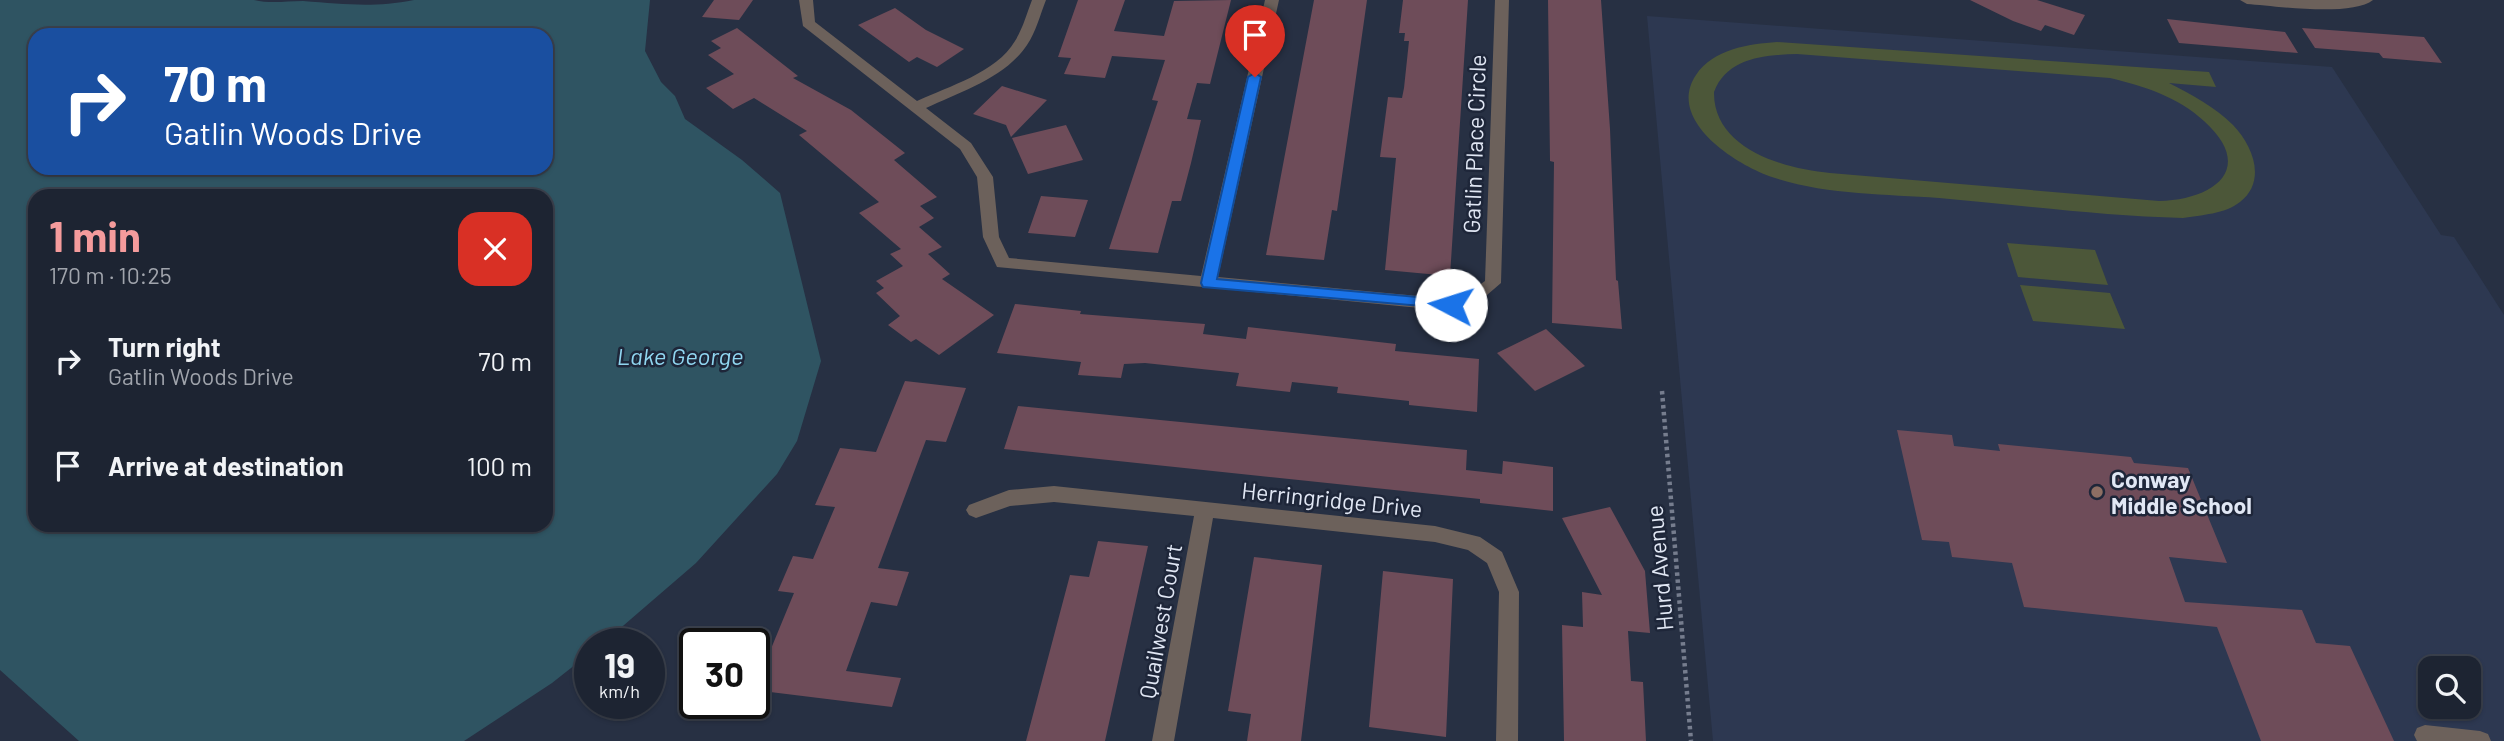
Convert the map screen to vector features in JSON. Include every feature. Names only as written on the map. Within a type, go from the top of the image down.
[{"type":"street","name":"Gatlin Place Circle","points":[[806,0],[808,23],[966,146],[985,177],[991,237],[1003,263],[1451,305],[1474,298],[1493,283],[1502,0]]},
{"type":"street","points":[[918,106],[996,67],[1010,57],[1021,43],[1039,0]]},
{"type":"street","points":[[1208,283],[1272,0]]},
{"type":"street","points":[[2248,0],[2327,6],[2366,0]]},
{"type":"street","name":"Herringridge Drive","points":[[976,510],[1009,498],[1054,494],[1435,534],[1474,543],[1495,558],[1509,592],[1507,741]]},
{"type":"street","name":"Quailwest Court","points":[[1163,741],[1205,510]]},
{"type":"street","points":[[2425,735],[2480,741]]},
{"type":"path","name":"Hurd Avenue","points":[[1662,391],[1691,741]]},
{"type":"shaded area","name":"Conway Middle School","points":[[1647,16],[2332,67],[2441,235],[2454,237],[2504,315],[2504,741],[1713,741]]},
{"type":"green space","points":[[1777,42],[2209,72],[2216,87],[2169,83],[2211,107],[2240,133],[2254,164],[2253,184],[2248,194],[2234,206],[2183,218],[1857,193],[1795,184],[1760,172],[1726,153],[1710,140],[1690,109],[1689,92],[1696,75],[1712,59],[1744,46]],"holes":[[[1797,54],[2110,78],[2160,94],[2183,105],[2204,121],[2219,138],[2227,154],[2227,167],[2222,179],[2196,195],[2159,201],[1812,171],[1773,161],[1738,142],[1725,128],[1717,112],[1714,92],[1720,81],[1737,65],[1760,57]]]},
{"type":"green space","points":[[2007,243],[2095,250],[2108,285],[2018,277]]},
{"type":"green space","points":[[2020,285],[2110,293],[2125,329],[2033,321]]},
{"type":"water","name":"Lake George","points":[[0,0],[254,0],[358,5],[414,0],[650,0],[645,51],[661,82],[675,96],[685,119],[742,160],[780,193],[821,361],[797,441],[777,474],[696,563],[621,628],[574,628],[574,666],[464,741],[79,741],[0,670]]},
{"type":"building","points":[[714,0],[753,0],[739,20],[702,17]]},
{"type":"building","points":[[1078,0],[1125,0],[1114,31],[1164,36],[1174,1],[1231,0],[1210,84],[1197,83],[1187,119],[1201,120],[1181,201],[1172,201],[1158,253],[1109,249],[1158,101],[1152,100],[1165,60],[1112,56],[1105,78],[1064,74],[1071,58],[1058,57]]},
{"type":"building","points":[[1314,0],[1367,0],[1337,211],[1332,210],[1324,260],[1266,255]]},
{"type":"building","points":[[1403,0],[1468,0],[1450,276],[1385,270],[1396,158],[1380,157],[1388,97],[1402,98],[1404,88],[1409,41],[1404,41],[1405,33],[1399,33]]},
{"type":"building","points":[[1548,0],[1601,0],[1616,280],[1622,329],[1552,323],[1554,162],[1550,161]]},
{"type":"building","points":[[1970,0],[2037,0],[2085,15],[2074,35],[2045,25],[2041,31]]},
{"type":"building","points":[[895,8],[926,30],[964,49],[937,67],[917,57],[909,62],[858,25]]},
{"type":"building","points":[[2167,19],[2285,32],[2298,53],[2179,43]]},
{"type":"building","points":[[737,28],[798,76],[793,78],[851,110],[905,153],[894,160],[937,197],[920,206],[934,218],[919,227],[942,247],[928,254],[950,274],[942,279],[994,315],[939,355],[916,339],[911,342],[888,325],[900,316],[876,293],[884,288],[876,281],[903,266],[890,254],[901,249],[859,213],[879,202],[799,135],[807,131],[754,98],[733,109],[706,88],[734,74],[708,55],[721,48],[711,41]]},
{"type":"building","points":[[2302,28],[2424,37],[2442,63],[2383,58],[2379,53],[2315,48]]},
{"type":"building","points":[[1002,86],[1047,100],[1011,137],[1006,125],[973,114]]},
{"type":"building","points":[[1066,125],[1083,160],[1028,174],[1012,138]]},
{"type":"building","points":[[1041,196],[1088,200],[1075,237],[1028,233]]},
{"type":"building","points":[[1015,304],[1081,311],[1080,314],[1205,324],[1203,334],[1246,339],[1248,327],[1396,344],[1395,351],[1479,359],[1477,412],[1409,405],[1409,401],[1337,393],[1338,387],[1292,382],[1290,392],[1236,386],[1239,373],[1145,363],[1124,364],[1121,378],[1078,375],[1081,362],[997,353]]},
{"type":"building","points":[[1546,329],[1585,366],[1535,391],[1497,353]]},
{"type":"building","points":[[905,381],[966,388],[946,442],[926,440],[878,568],[909,572],[897,606],[871,602],[846,671],[901,678],[892,707],[770,692],[770,651],[794,593],[778,591],[793,556],[813,559],[835,507],[815,505],[840,448],[876,452]]},
{"type":"building","points":[[1018,406],[1467,450],[1466,470],[1502,474],[1503,461],[1553,467],[1553,511],[1480,503],[1480,499],[1004,449]]},
{"type":"building","points":[[1897,430],[1952,435],[1954,446],[2000,451],[1998,444],[2131,457],[2134,463],[2188,468],[2227,563],[2169,557],[2185,602],[2302,610],[2316,643],[2350,646],[2394,741],[2261,741],[2217,627],[2024,607],[2012,563],[1952,557],[1949,542],[1922,540]]},
{"type":"building","points":[[1610,507],[1645,571],[1650,633],[1628,631],[1631,681],[1643,682],[1646,741],[1564,741],[1562,625],[1583,627],[1582,592],[1602,595],[1562,518]]},
{"type":"building","points":[[1098,541],[1148,546],[1105,741],[1026,741],[1070,575],[1089,577]]},
{"type":"building","points":[[1254,557],[1322,565],[1301,741],[1247,741],[1251,714],[1228,711]]},
{"type":"building","points":[[1383,571],[1453,579],[1446,737],[1369,727]]},
{"type":"place","name":"Conway Middle School","points":[[2097,492]]},
{"type":"route","points":[[1255,77],[1208,283],[1451,305]]}]
